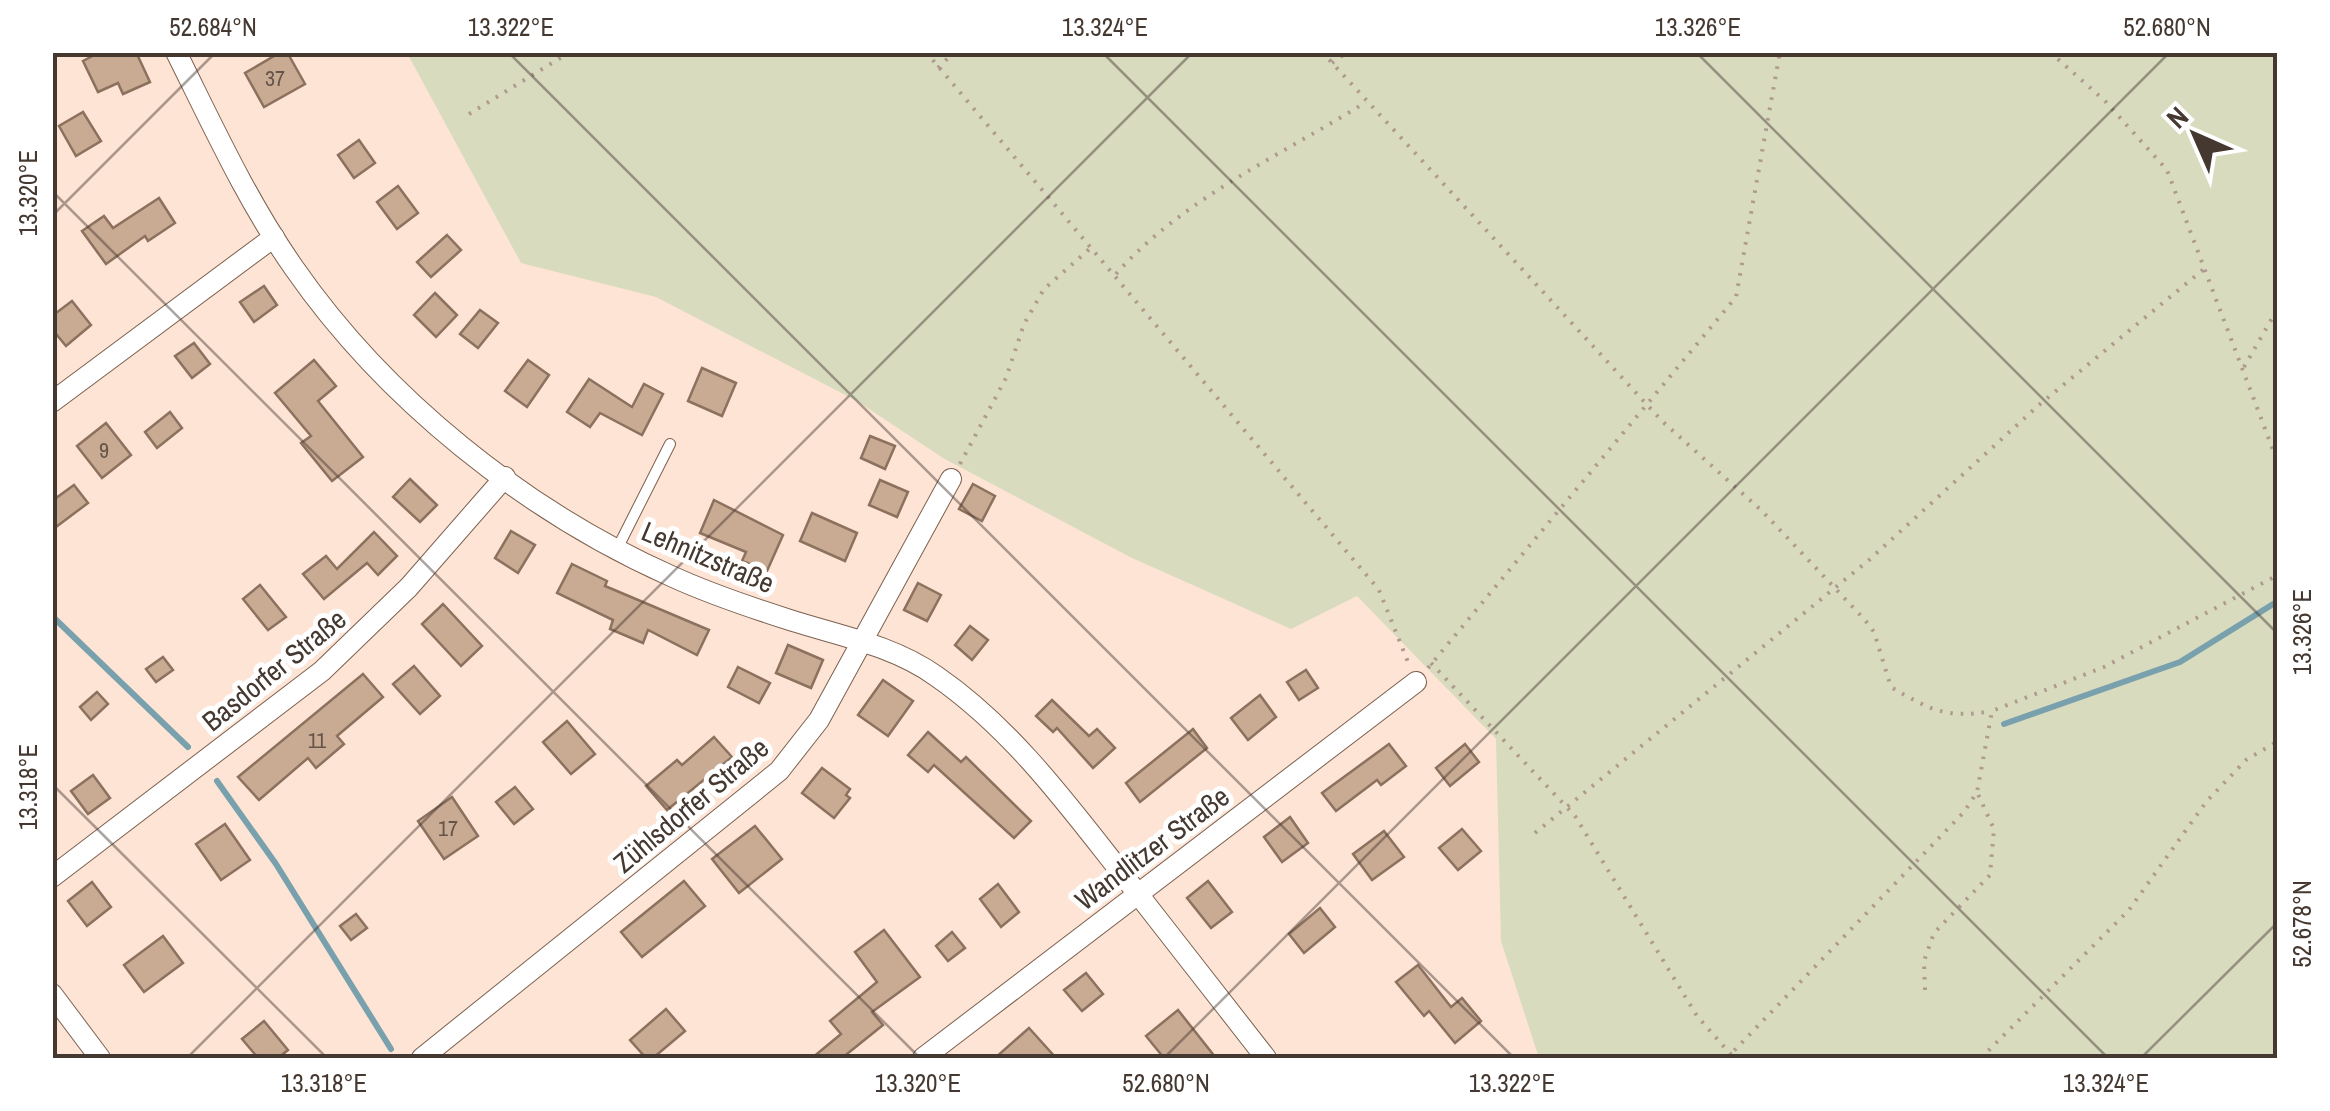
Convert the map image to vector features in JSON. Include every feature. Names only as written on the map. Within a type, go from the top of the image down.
[{"type":"street","name":"Lehnitzstraße","points":[[176,52],[274,237],[313,294],[367,358],[428,415],[504,477],[617,549],[727,598],[864,642],[934,674],[995,725],[1071,808],[1266,1058]]},
{"type":"street","points":[[52,402],[274,237]]},
{"type":"street","name":"Basdorfer Straße","points":[[52,877],[322,671],[409,587],[504,477]]},
{"type":"street","name":"Zühlsdorfer Straße","points":[[422,1058],[779,771],[819,720],[952,479]]},
{"type":"street","name":"Wandlitzer Straße","points":[[923,1058],[1416,682]]},
{"type":"street","points":[[52,994],[100,1058]]},
{"type":"lane","points":[[617,549],[670,444]]},
{"type":"path","points":[[469,114],[570,52]]},
{"type":"path","points":[[926,52],[1379,590],[1416,682],[1650,407],[1736,297],[1780,52]]},
{"type":"path","points":[[938,68],[954,52]]},
{"type":"path","points":[[1322,52],[1650,407],[1762,512],[1834,587],[1874,632],[1892,687],[1924,706],[1958,717],[1992,711],[2104,667],[2278,575]]},
{"type":"path","points":[[1332,62],[1346,52]]},
{"type":"path","points":[[2050,52],[2105,100],[2167,170],[2278,463]]},
{"type":"path","points":[[1116,274],[1136,250],[1246,171],[1368,101]]},
{"type":"path","points":[[952,479],[1006,378],[1024,324],[1044,289],[1093,246]]},
{"type":"path","points":[[1535,833],[1715,681],[1834,587],[2039,405],[2204,270]]},
{"type":"path","points":[[2244,368],[2278,308]]},
{"type":"path","points":[[1431,664],[1568,808],[1698,1016],[1730,1057],[1964,812],[1976,792],[1992,711]]},
{"type":"path","points":[[1980,1058],[2129,910],[2206,802],[2246,760],[2278,741]]},
{"type":"path","points":[[1925,990],[1924,961],[1934,933],[1990,875],[1994,829],[1976,792]]},
{"type":"green space","points":[[407,53],[2277,53],[2277,1058],[1539,1058],[1501,941],[1496,739],[1357,596],[1291,629],[1130,557],[943,458],[857,401],[656,297],[521,263]]},
{"type":"building","points":[[100,52],[136,52],[150,82],[123,94],[118,83],[98,92],[83,61]]},
{"type":"building","points":[[287,52],[305,84],[264,107],[245,73]]},
{"type":"building","points":[[83,112],[101,141],[76,156],[59,126]]},
{"type":"building","points":[[359,140],[375,163],[354,178],[338,155]]},
{"type":"building","points":[[398,186],[418,213],[397,229],[377,202]]},
{"type":"building","points":[[159,198],[175,223],[148,241],[145,236],[106,264],[82,231],[104,216],[113,228]]},
{"type":"building","points":[[447,235],[461,250],[431,277],[417,262]]},
{"type":"building","points":[[264,286],[277,305],[254,322],[240,302]]},
{"type":"building","points":[[435,293],[457,315],[436,337],[414,315]]},
{"type":"building","points":[[72,301],[91,325],[66,346],[52,329],[52,316]]},
{"type":"building","points":[[480,310],[498,323],[478,348],[460,334]]},
{"type":"building","points":[[194,343],[210,364],[192,378],[175,356]]},
{"type":"building","points":[[314,360],[336,386],[318,401],[363,457],[332,481],[301,443],[311,436],[275,393]]},
{"type":"building","points":[[528,360],[549,375],[527,407],[505,391]]},
{"type":"building","points":[[702,368],[736,383],[722,416],[688,401]]},
{"type":"building","points":[[589,379],[632,407],[644,384],[663,394],[642,435],[600,413],[590,427],[567,412]]},
{"type":"building","points":[[170,412],[182,428],[157,448],[145,432]]},
{"type":"building","points":[[106,423],[131,455],[102,478],[77,446]]},
{"type":"building","points":[[870,436],[895,446],[885,469],[861,458]]},
{"type":"building","points":[[410,479],[437,505],[420,522],[393,497]]},
{"type":"building","points":[[880,480],[908,492],[897,517],[869,505]]},
{"type":"building","points":[[973,484],[995,496],[982,521],[959,509]]},
{"type":"building","points":[[74,485],[88,503],[52,530],[52,501]]},
{"type":"building","points":[[714,500],[783,535],[767,571],[742,561],[746,552],[700,533]]},
{"type":"building","points":[[812,513],[857,533],[845,561],[800,541]]},
{"type":"building","points":[[511,531],[535,545],[518,573],[495,558]]},
{"type":"building","points":[[374,532],[397,556],[378,575],[367,563],[324,599],[303,574],[326,556],[337,569]]},
{"type":"building","points":[[572,564],[607,581],[605,586],[709,630],[697,655],[648,630],[643,643],[610,629],[613,620],[557,593]]},
{"type":"building","points":[[918,583],[941,595],[927,621],[904,610]]},
{"type":"building","points":[[260,585],[286,617],[268,630],[243,599]]},
{"type":"building","points":[[443,604],[482,646],[461,666],[422,624]]},
{"type":"building","points":[[970,626],[988,640],[972,660],[955,645]]},
{"type":"building","points":[[788,645],[823,660],[811,688],[776,673]]},
{"type":"building","points":[[163,657],[173,670],[156,682],[146,669]]},
{"type":"building","points":[[414,666],[440,696],[420,714],[393,684]]},
{"type":"building","points":[[738,667],[770,683],[759,703],[728,687]]},
{"type":"building","points":[[1306,670],[1318,688],[1299,700],[1287,682]]},
{"type":"building","points":[[363,674],[383,697],[337,736],[344,744],[316,768],[308,758],[259,800],[238,777]]},
{"type":"building","points":[[883,680],[913,701],[888,736],[858,715]]},
{"type":"building","points":[[97,692],[108,704],[91,720],[80,707]]},
{"type":"building","points":[[1260,695],[1276,717],[1248,740],[1231,718]]},
{"type":"building","points":[[1052,700],[1089,736],[1097,729],[1115,748],[1093,768],[1057,728],[1053,732],[1036,716]]},
{"type":"building","points":[[567,721],[595,754],[571,774],[543,742]]},
{"type":"building","points":[[1193,729],[1207,748],[1140,802],[1126,783]]},
{"type":"building","points":[[928,732],[961,762],[966,757],[1031,821],[1014,838],[934,765],[928,772],[908,755]]},
{"type":"building","points":[[714,737],[732,757],[667,810],[646,786],[677,760],[682,765]]},
{"type":"building","points":[[1389,744],[1406,766],[1381,785],[1377,780],[1336,811],[1322,793]]},
{"type":"building","points":[[1465,744],[1479,762],[1450,786],[1436,768]]},
{"type":"building","points":[[822,768],[850,789],[846,795],[850,798],[834,818],[802,793]]},
{"type":"building","points":[[93,775],[110,798],[88,814],[71,791]]},
{"type":"building","points":[[515,787],[533,809],[514,824],[496,802]]},
{"type":"building","points":[[452,797],[478,836],[444,859],[418,821]]},
{"type":"building","points":[[1290,817],[1308,843],[1282,862],[1264,837]]},
{"type":"building","points":[[225,824],[250,860],[221,880],[196,844]]},
{"type":"building","points":[[755,826],[782,859],[739,893],[712,859]]},
{"type":"building","points":[[1462,829],[1481,851],[1458,870],[1439,848]]},
{"type":"building","points":[[1384,831],[1404,857],[1372,880],[1353,854]]},
{"type":"building","points":[[684,881],[705,906],[642,957],[621,932]]},
{"type":"building","points":[[1208,881],[1232,912],[1211,928],[1187,898]]},
{"type":"building","points":[[92,882],[111,907],[87,926],[68,901]]},
{"type":"building","points":[[998,884],[1019,912],[1001,927],[980,899]]},
{"type":"building","points":[[1320,908],[1335,927],[1304,953],[1289,934]]},
{"type":"building","points":[[356,914],[367,928],[351,940],[340,926]]},
{"type":"building","points":[[884,930],[920,977],[872,1012],[883,1025],[842,1058],[812,1058],[841,1034],[830,1021],[877,982],[855,952]]},
{"type":"building","points":[[952,932],[965,948],[948,961],[936,946]]},
{"type":"building","points":[[163,936],[183,963],[144,992],[124,965]]},
{"type":"building","points":[[1418,965],[1451,1007],[1462,998],[1481,1021],[1455,1043],[1429,1011],[1424,1016],[1396,982]]},
{"type":"building","points":[[1086,973],[1103,994],[1082,1011],[1064,990]]},
{"type":"building","points":[[666,1009],[685,1031],[653,1058],[646,1058],[630,1040]]},
{"type":"building","points":[[1178,1010],[1216,1058],[1164,1058],[1146,1036]]},
{"type":"building","points":[[264,1021],[288,1050],[278,1058],[258,1058],[242,1039]]},
{"type":"building","points":[[1029,1028],[1056,1058],[995,1058]]},
{"type":"waterway","points":[[2004,724],[2180,662],[2278,601]]},
{"type":"waterway","points":[[52,616],[188,747]]},
{"type":"waterway","points":[[217,781],[276,864],[391,1049]]}]
